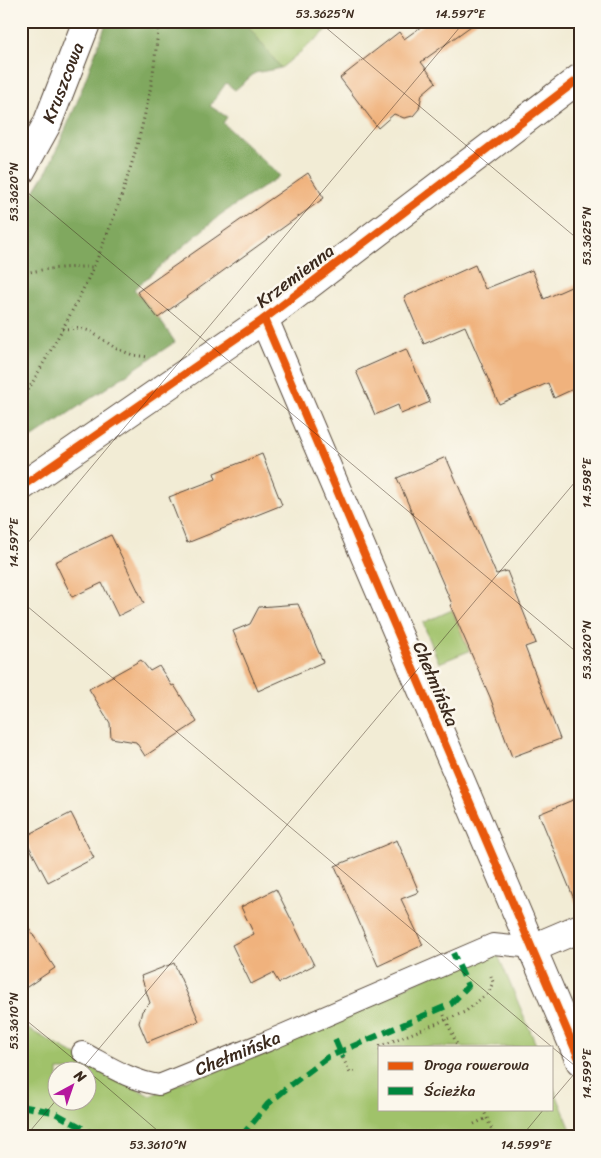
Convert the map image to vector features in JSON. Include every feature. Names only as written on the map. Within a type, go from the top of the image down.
[{"type":"street","name":"Kruszcowa","points":[[21,171],[47,124],[87,21]]},
{"type":"street","name":"Krzemienna","points":[[21,487],[264,319],[580,78]]},
{"type":"street","name":"Chełmińska","points":[[264,319],[580,1061]]},
{"type":"street","points":[[533,948],[580,928]]},
{"type":"lane","name":"Chełmińska","points":[[82,1052],[124,1074],[145,1083],[159,1085],[268,1041],[493,944],[533,948]]},
{"type":"path","points":[[21,403],[94,267],[114,217],[134,158],[149,99],[159,21]]},
{"type":"path","points":[[21,274],[35,270],[94,267]]},
{"type":"path","points":[[62,329],[79,328],[90,331],[117,349],[133,356],[153,359]]},
{"type":"path","points":[[381,1046],[464,1012],[489,992],[493,982],[488,972]]},
{"type":"path","points":[[444,1015],[458,1046]]},
{"type":"path","points":[[343,1058],[350,1073],[355,1071]]},
{"type":"path","points":[[483,1110],[495,1137]]},
{"type":"path","points":[[474,1124],[487,1118]]},
{"type":"green space","points":[[107,21],[244,21],[281,68],[255,73],[235,90],[226,83],[210,106],[227,117],[223,123],[280,176],[220,215],[134,289],[158,317],[175,342],[21,445],[21,212],[48,169],[76,105]]},
{"type":"green space","points":[[244,21],[338,21],[281,68]]},
{"type":"green space","points":[[452,610],[469,651],[439,663],[423,623]]},
{"type":"green space","points":[[495,948],[537,1046],[378,1046],[378,1110],[554,1110],[554,1089],[574,1137],[21,1137],[21,1025],[85,1060],[48,1060],[48,1110],[98,1110],[98,1067],[150,1096]]},
{"type":"building","points":[[429,21],[478,21],[421,62],[436,82],[422,94],[419,109],[413,116],[404,118],[394,114],[378,128],[340,78],[399,32],[404,39]]},
{"type":"building","points":[[308,173],[324,198],[158,318],[137,292]]},
{"type":"building","points":[[475,265],[485,289],[532,270],[544,299],[580,283],[580,386],[554,398],[548,383],[499,404],[465,326],[424,344],[404,297]]},
{"type":"building","points":[[406,349],[430,402],[401,414],[398,405],[375,415],[356,371]]},
{"type":"building","points":[[262,454],[282,505],[187,543],[169,497],[216,479],[214,473]]},
{"type":"building","points":[[446,457],[496,574],[507,571],[536,643],[525,647],[560,739],[512,757],[490,697],[450,605],[452,604],[397,478]]},
{"type":"building","points":[[111,535],[144,603],[118,616],[102,583],[72,597],[55,562]]},
{"type":"building","points":[[298,604],[323,662],[258,691],[233,631],[250,624],[259,607]]},
{"type":"building","points":[[141,660],[150,671],[159,666],[172,686],[174,685],[197,722],[145,756],[136,742],[111,738],[110,723],[89,689]]},
{"type":"building","points":[[580,797],[580,911],[579,911],[539,814]]},
{"type":"building","points":[[71,813],[94,858],[48,882],[24,837]]},
{"type":"building","points":[[397,840],[419,892],[401,899],[423,945],[378,966],[335,866]]},
{"type":"building","points":[[276,889],[314,965],[279,983],[273,973],[251,984],[232,945],[254,934],[241,907]]},
{"type":"building","points":[[21,917],[55,968],[21,991]]},
{"type":"building","points":[[174,963],[199,1021],[147,1042],[139,1023],[142,1011],[150,1003],[141,976]]},
{"type":"marked path","points":[[241,1137],[268,1104],[328,1057],[451,1004],[468,986],[453,953]]},
{"type":"marked path","points":[[335,1039],[343,1058]]},
{"type":"marked path","points":[[21,1106],[53,1112],[99,1137]]},
{"type":"cycle path","points":[[21,487],[264,319],[580,78]]},
{"type":"cycle path","points":[[264,319],[580,1061]]}]
